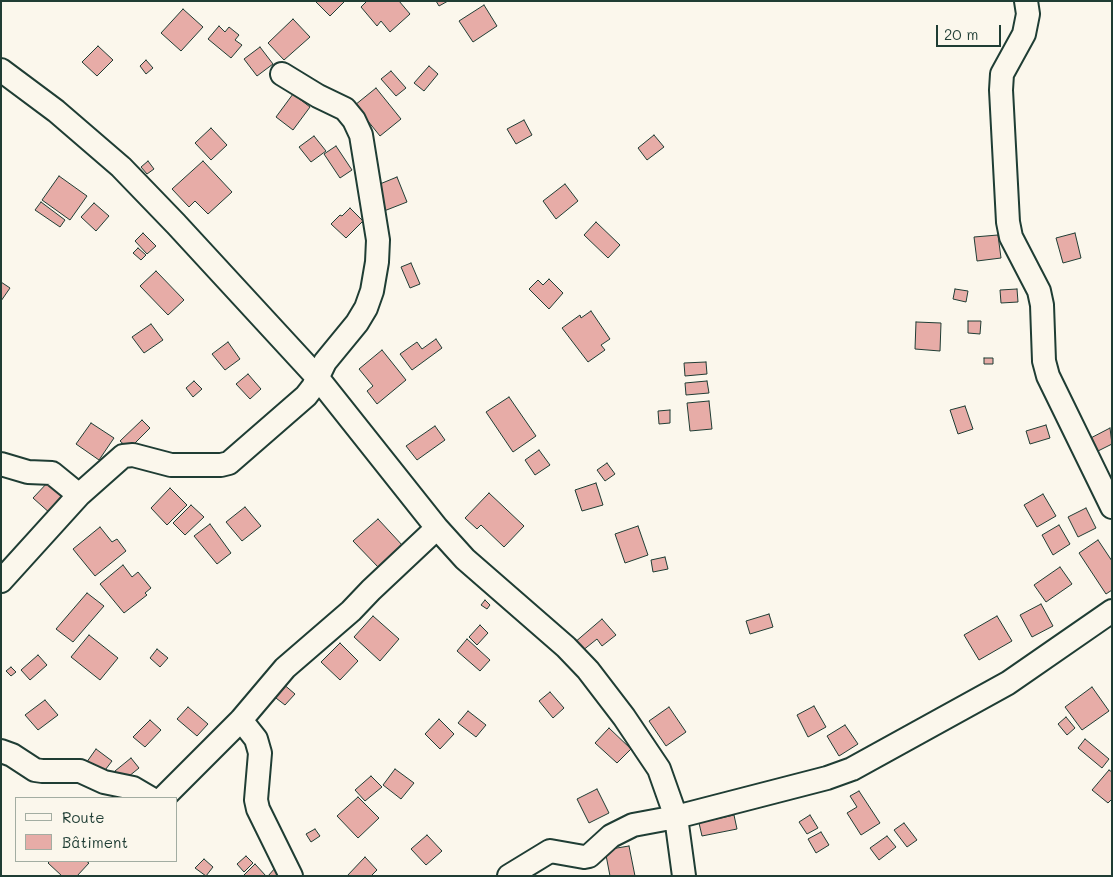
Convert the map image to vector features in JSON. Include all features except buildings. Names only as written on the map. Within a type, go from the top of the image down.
[{"type":"street","points":[[1026,1],[1028,14],[1024,34],[1002,74],[1001,90],[1008,222],[1012,237],[1039,291],[1042,305],[1044,361],[1048,376],[1112,507]]},
{"type":"street","points":[[1,70],[56,111],[121,167],[317,377],[437,528],[465,559],[566,647],[588,670],[624,717],[659,769],[676,817],[684,876]]},
{"type":"street","points":[[1,581],[79,494],[123,456],[133,455],[171,465],[221,465],[229,463],[306,396],[333,350],[357,323],[366,308],[372,291],[377,262],[378,240],[361,135],[354,120],[345,109],[318,96],[282,74]]},
{"type":"street","points":[[1,464],[28,472],[52,473],[79,494]]},
{"type":"street","points":[[164,797],[241,720],[285,668],[351,611],[437,528]]},
{"type":"street","points":[[509,876],[550,851],[584,857],[589,856],[606,840],[628,827],[676,817],[827,778],[852,769],[1008,683],[1112,611]]},
{"type":"street","points":[[241,720],[256,739],[260,753],[256,800],[258,809],[291,876]]},
{"type":"street","points":[[1,751],[12,755],[35,770],[80,771],[104,782],[133,788],[148,797]]}]
